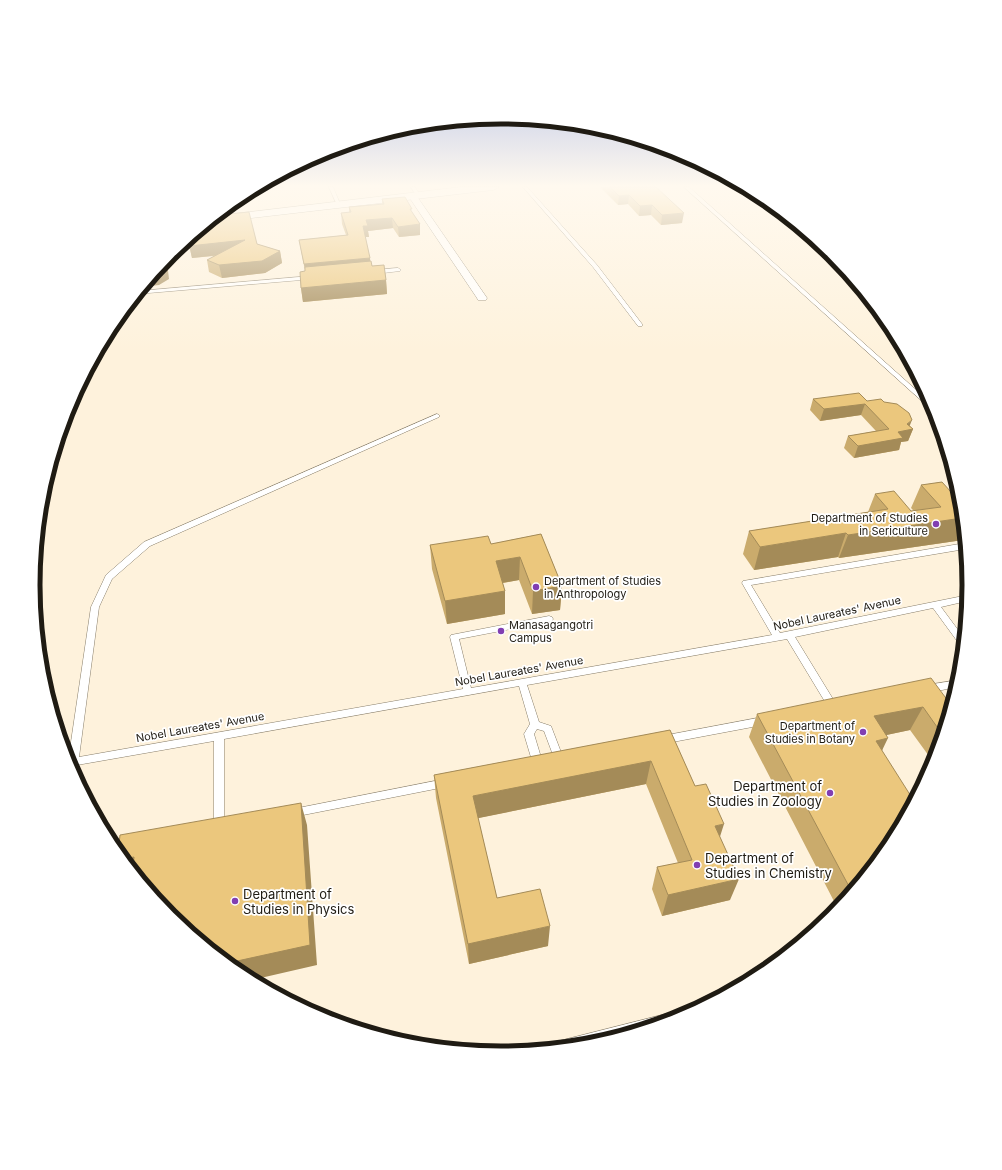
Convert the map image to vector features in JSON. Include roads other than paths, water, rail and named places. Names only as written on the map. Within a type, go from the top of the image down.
[{"type":"street","points":[[446,242],[482,298]]},
{"type":"lane","points":[[573,242],[595,266],[640,325]]},
{"type":"lane","points":[[747,242],[922,398]]},
{"type":"lane","points":[[366,273],[398,270]]},
{"type":"lane","points":[[145,292],[319,277]]},
{"type":"lane","points":[[73,757],[95,607],[109,577],[146,544],[437,416]]},
{"type":"lane","points":[[778,637],[746,583],[960,547]]},
{"type":"lane","name":"Nobel Laureates' Avenue","points":[[76,764],[219,736],[789,635],[962,599]]},
{"type":"lane","points":[[935,605],[959,637]]},
{"type":"lane","points":[[468,692],[454,637],[549,619]]},
{"type":"lane","points":[[789,635],[837,706],[822,709]]},
{"type":"lane","points":[[522,683],[535,724],[530,734],[548,762],[548,729],[535,724]]},
{"type":"lane","points":[[919,690],[951,684]]},
{"type":"lane","points":[[652,742],[770,719]]},
{"type":"lane","points":[[219,736],[215,829],[232,825]]},
{"type":"lane","points":[[285,815],[454,781]]},
{"type":"place","name":"Department of Studies in Sericulture","points":[[936,524]]},
{"type":"place","name":"Department of Studies in Anthropology","points":[[536,587]]},
{"type":"place","name":"Manasagangotri Campus","points":[[501,631]]},
{"type":"place","name":"Department of Studies in Botany","points":[[863,732]]},
{"type":"place","name":"Department of Studies in Zoology","points":[[830,793]]},
{"type":"place","name":"Department of Studies in Chemistry","points":[[697,865]]},
{"type":"place","name":"Department of Studies in Physics","points":[[235,901]]}]
